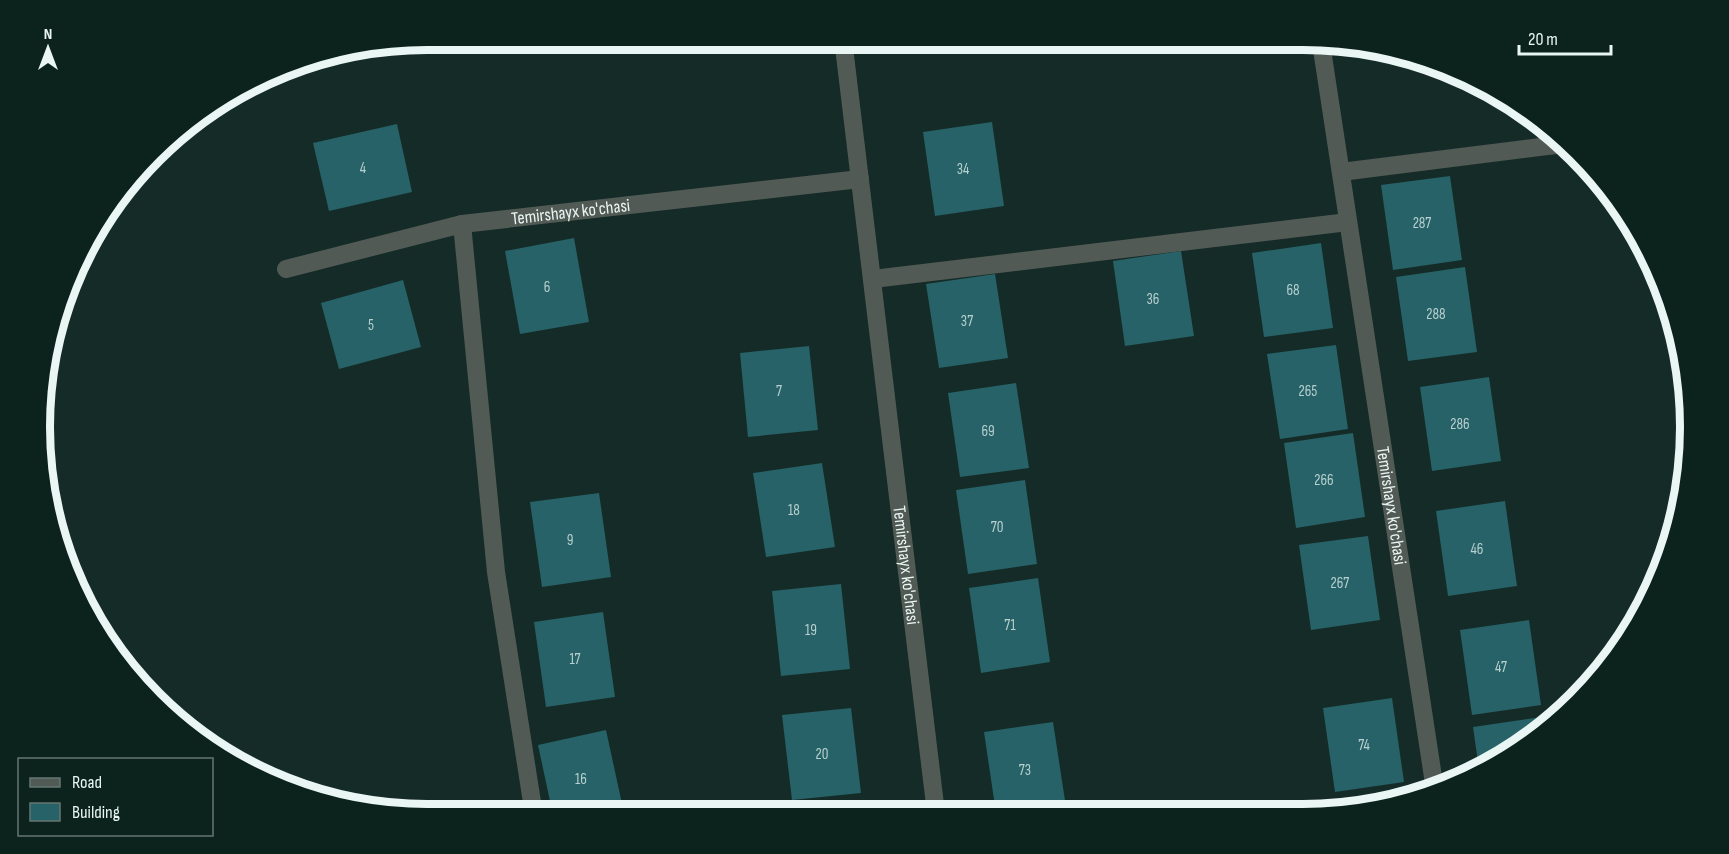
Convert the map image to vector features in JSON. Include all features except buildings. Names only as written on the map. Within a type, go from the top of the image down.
[{"type":"street","name":"Temirshayx ko'chasi","points":[[844,49],[935,804]]},
{"type":"street","name":"Temirshayx ko'chasi","points":[[1322,50],[1434,780]]},
{"type":"street","points":[[1341,172],[1553,145]]},
{"type":"street","name":"Temirshayx ko'chasi","points":[[286,269],[462,224],[860,179]]},
{"type":"street","points":[[873,279],[1348,222]]},
{"type":"street","points":[[462,224],[496,572],[532,804]]}]
